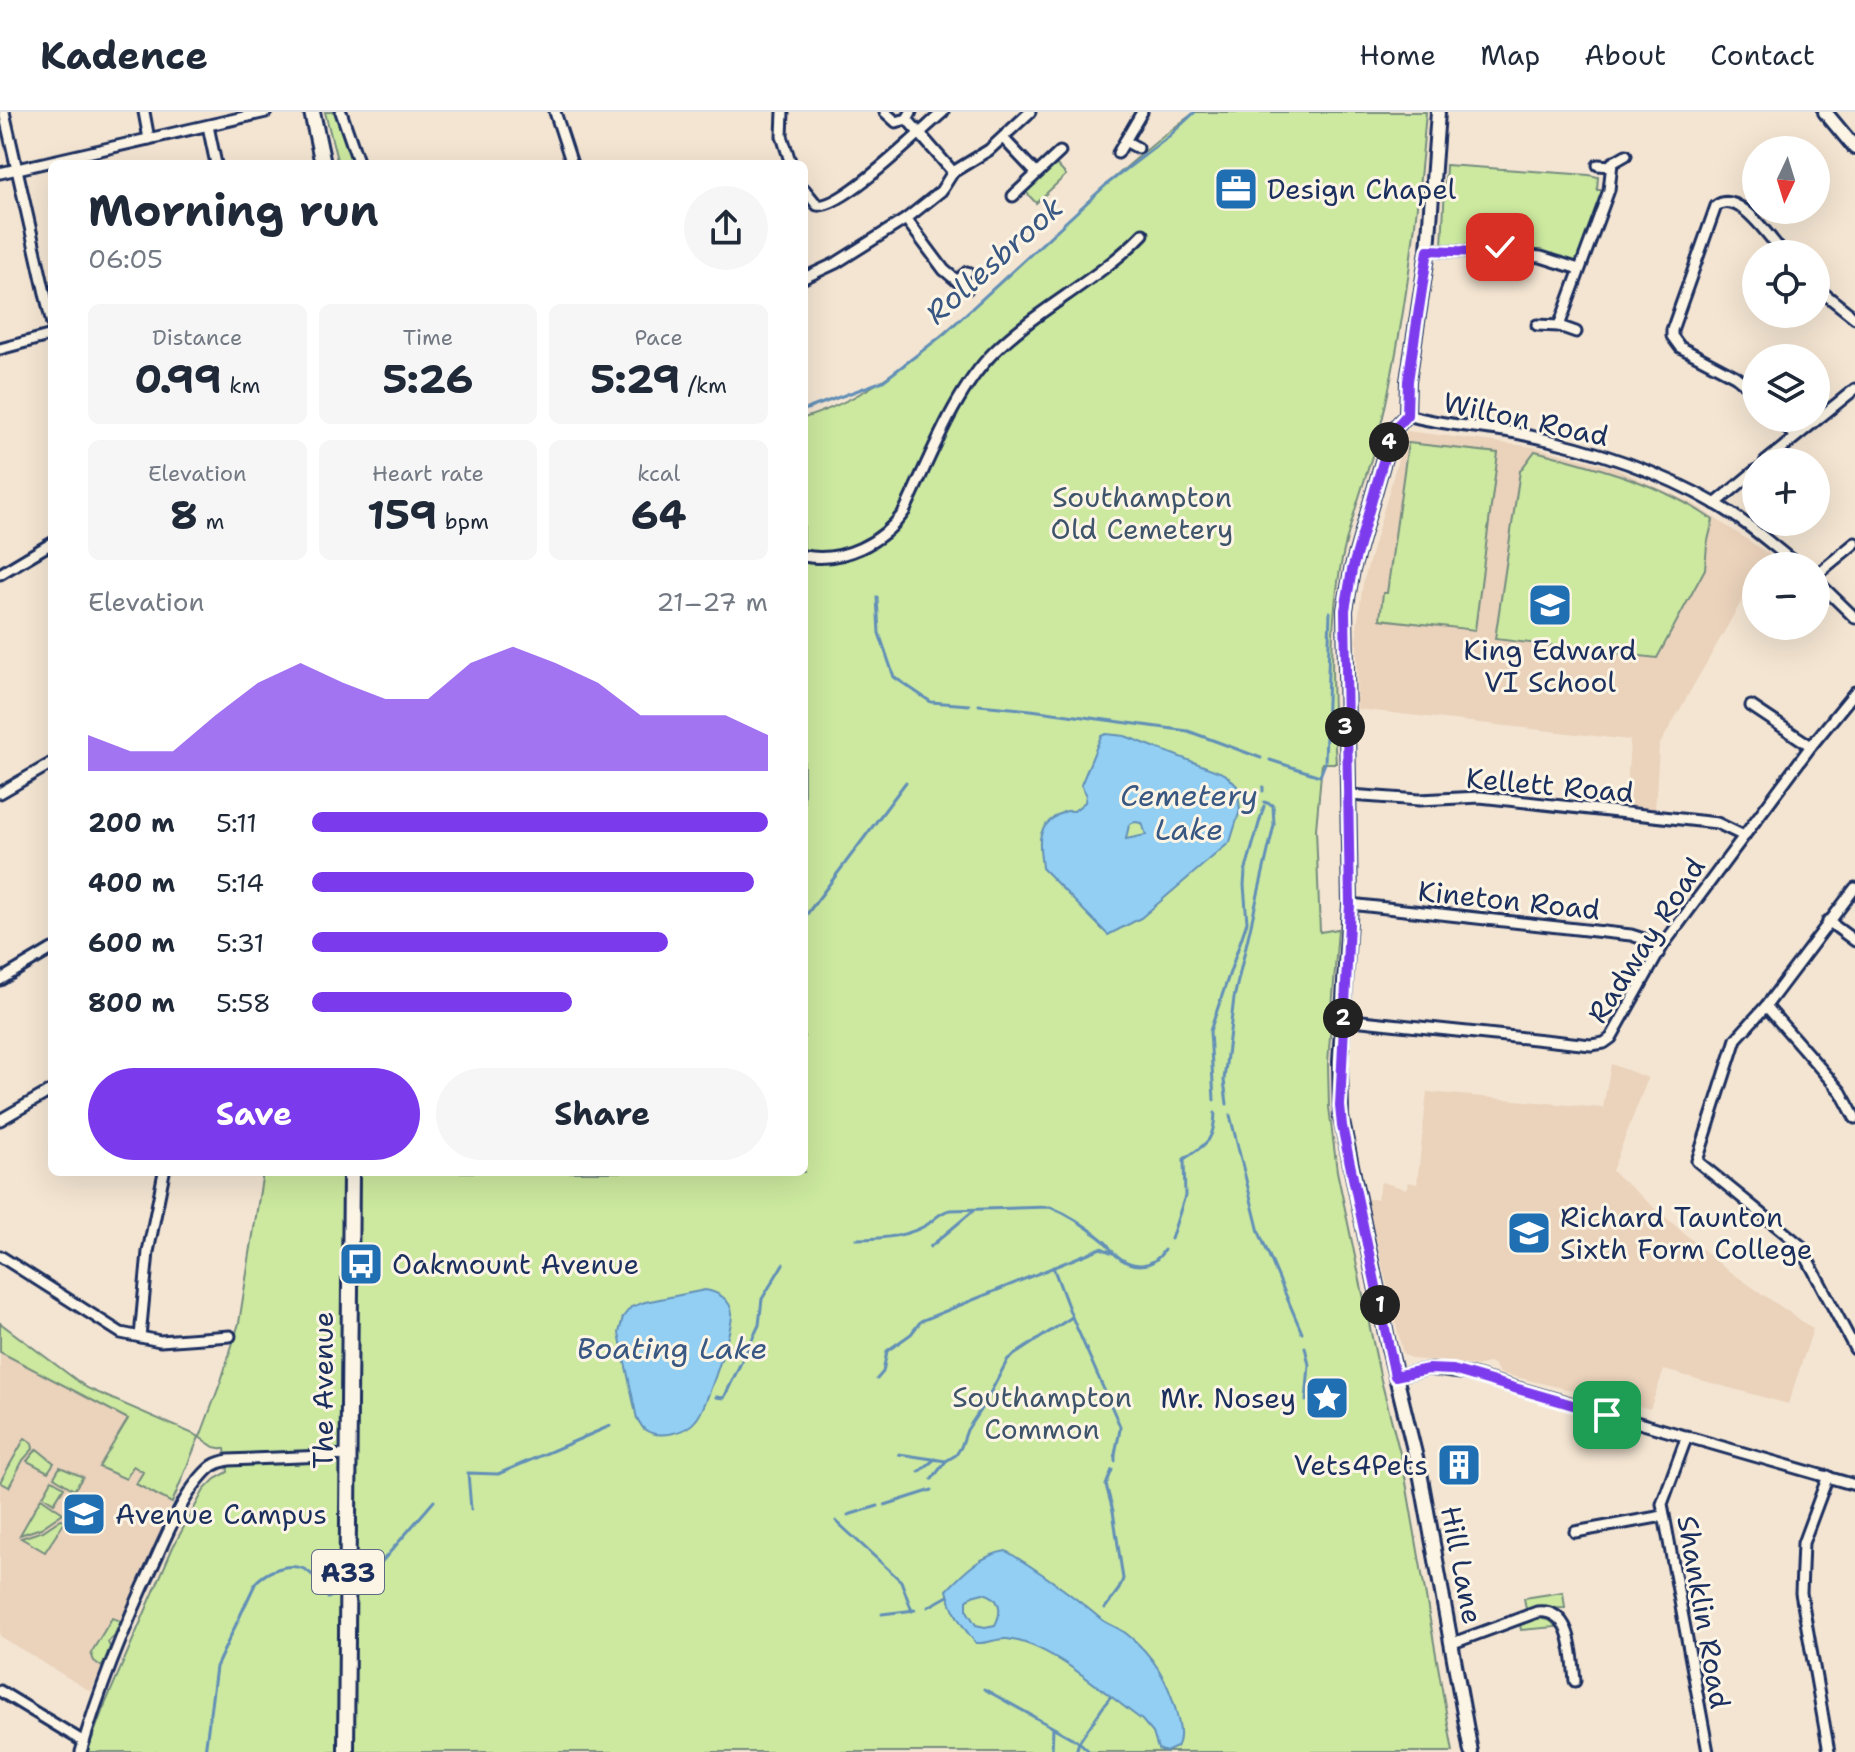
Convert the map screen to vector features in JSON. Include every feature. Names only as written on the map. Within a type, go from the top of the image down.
[{"type":"main road","points":[[312,112],[322,160]]},
{"type":"main road","name":"The Avenue","points":[[346,1752],[351,1176]]},
{"type":"street","points":[[4,112],[48,306]]},
{"type":"street","points":[[144,112],[149,139]]},
{"type":"street","points":[[60,160],[266,112]]},
{"type":"street","points":[[341,112],[358,160]]},
{"type":"street","points":[[555,112],[571,160]]},
{"type":"street","points":[[783,112],[782,136],[790,160]]},
{"type":"street","points":[[885,112],[896,122],[909,116],[919,133],[953,172]]},
{"type":"street","points":[[808,194],[817,205],[826,207],[831,204],[852,191],[943,112]]},
{"type":"street","points":[[808,276],[836,263],[906,219],[941,191],[953,172],[1003,138],[1030,112]]},
{"type":"street","points":[[1118,153],[1142,112]]},
{"type":"street","name":"Hill Lane","points":[[1438,112],[1428,250],[1408,381],[1407,415],[1396,427],[1388,444],[1347,595],[1344,695],[1350,795],[1350,904],[1340,1062],[1342,1126],[1395,1376],[1421,1478],[1471,1752]]},
{"type":"street","points":[[1825,112],[1855,148]]},
{"type":"street","points":[[208,126],[215,160]]},
{"type":"street","points":[[1003,138],[1036,173]]},
{"type":"street","points":[[1125,141],[1138,148]]},
{"type":"street","points":[[1013,196],[1060,152]]},
{"type":"street","points":[[1559,326],[1609,190],[1611,166],[1617,158],[1626,155]]},
{"type":"street","points":[[0,173],[48,163]]},
{"type":"street","points":[[1598,165],[1611,166]]},
{"type":"street","points":[[1742,382],[1680,347],[1672,336],[1672,330],[1720,202],[1728,200],[1741,206],[1771,240]]},
{"type":"street","points":[[906,219],[944,270],[967,289]]},
{"type":"street","points":[[808,556],[826,558],[857,550],[877,541],[892,529],[904,512],[962,395],[993,352],[1113,263],[1143,234]]},
{"type":"street","points":[[1428,250],[1479,252],[1500,247],[1517,255],[1541,257],[1579,269]]},
{"type":"street","points":[[957,281],[967,272]]},
{"type":"street","points":[[1830,298],[1855,318]]},
{"type":"street","points":[[1537,325],[1559,326],[1576,332]]},
{"type":"street","points":[[0,349],[48,336]]},
{"type":"street","points":[[1782,448],[1855,389]]},
{"type":"street","name":"Wilton Road","points":[[1407,415],[1436,423],[1518,433],[1578,446],[1642,469],[1715,504],[1780,552]]},
{"type":"street","points":[[1791,432],[1795,437]]},
{"type":"street","points":[[1715,504],[1742,482]]},
{"type":"street","points":[[1830,565],[1855,543]]},
{"type":"street","points":[[0,574],[48,545]]},
{"type":"street","points":[[1830,592],[1855,618]]},
{"type":"street","name":"Radway Road","points":[[1343,1019],[1598,1045],[1611,1038],[1663,945],[1811,746],[1855,692]]},
{"type":"street","points":[[1751,706],[1811,746]]},
{"type":"street","points":[[0,793],[48,765]]},
{"type":"street","name":"Kellett Road","points":[[1350,795],[1419,800],[1480,797],[1717,823],[1744,836]]},
{"type":"street","points":[[1855,888],[1766,1006],[1736,1039],[1697,1161],[1800,1245],[1855,1349]]},
{"type":"street","name":"Kineton Road","points":[[1350,904],[1631,935],[1663,945]]},
{"type":"street","points":[[1828,921],[1855,941]]},
{"type":"street","points":[[0,980],[48,951]]},
{"type":"street","points":[[1766,1006],[1841,1092],[1855,1118]]},
{"type":"street","points":[[1841,1092],[1855,1089]]},
{"type":"street","points":[[0,1120],[48,1092]]},
{"type":"street","points":[[140,1337],[148,1252],[163,1176]]},
{"type":"street","points":[[0,1256],[112,1330],[178,1341],[230,1336]]},
{"type":"street","points":[[1395,1376],[1428,1369],[1453,1370],[1855,1485]]},
{"type":"street","name":"Shanklin Road","points":[[1687,1436],[1665,1492],[1663,1516],[1708,1752]]},
{"type":"street","points":[[0,1691],[82,1747],[129,1619],[166,1537],[185,1502],[214,1465],[229,1460],[349,1455]]},
{"type":"street","points":[[1828,1476],[1803,1543],[1801,1593],[1829,1752]]},
{"type":"street","points":[[1575,1532],[1663,1516]]},
{"type":"street","points":[[1453,1643],[1537,1612],[1557,1615],[1566,1626],[1575,1681]]},
{"type":"street","points":[[1574,1669],[1585,1667]]},
{"type":"shaded area","name":"King Edward VI School","points":[[1406,431],[1534,447],[1612,467],[1692,503],[1766,552],[1742,552],[1742,601],[1659,746],[1655,810],[1626,807],[1630,740],[1357,709],[1357,627],[1363,583]]},
{"type":"shaded area","name":"Richard Taunton Sixth Form College","points":[[1611,1064],[1648,1078],[1612,1171],[1722,1266],[1813,1329],[1788,1404],[1664,1370],[1650,1409],[1499,1373],[1494,1364],[1475,1366],[1413,1359],[1403,1354],[1367,1199],[1377,1199],[1381,1182],[1406,1189],[1409,1182],[1417,1184],[1427,1092],[1603,1108]]},
{"type":"shaded area","name":"Avenue Campus","points":[[0,1352],[192,1453],[163,1526],[114,1636],[108,1642],[110,1647],[91,1692],[0,1636]]},
{"type":"green space","points":[[325,112],[338,112],[355,160],[337,160]]},
{"type":"green space","name":"Southampton Common","points":[[1195,112],[1426,112],[1399,338],[1380,429],[1349,529],[1336,599],[1332,654],[1336,763],[1322,763],[1316,829],[1320,932],[1338,929],[1328,1063],[1329,1107],[1337,1171],[1381,1380],[1403,1465],[1453,1752],[87,1752],[173,1547],[204,1490],[228,1472],[225,1449],[214,1447],[199,1437],[172,1503],[136,1484],[143,1472],[133,1466],[126,1479],[99,1467],[128,1419],[0,1352],[0,1323],[87,1388],[200,1437],[239,1323],[262,1176],[808,1176],[808,417],[856,396],[925,349]]},
{"type":"green space","points":[[1054,162],[1066,175],[1036,203],[1024,190]]},
{"type":"green space","points":[[1446,165],[1589,175],[1598,177],[1597,190],[1606,190],[1587,232],[1585,247],[1574,263],[1523,248],[1518,252],[1481,249],[1475,245],[1442,246]]},
{"type":"green space","points":[[1408,443],[1498,453],[1475,630],[1380,619],[1383,593],[1387,593]]},
{"type":"green space","points":[[1535,451],[1650,486],[1713,520],[1705,569],[1657,658],[1495,639],[1520,471]]},
{"type":"green space","points":[[25,1438],[32,1443],[33,1449],[23,1460],[9,1487],[0,1482]]},
{"type":"green space","points":[[37,1449],[54,1463],[48,1472],[27,1461]]},
{"type":"green space","points":[[60,1467],[83,1477],[74,1490],[54,1477]]},
{"type":"green space","points":[[52,1480],[64,1487],[54,1503],[43,1496]]},
{"type":"green space","points":[[41,1498],[63,1513],[41,1528],[20,1535]]},
{"type":"green space","points":[[61,1519],[66,1520],[45,1552],[21,1538],[43,1531]]},
{"type":"green space","points":[[1563,1592],[1565,1608],[1526,1609],[1524,1598]]},
{"type":"green space","points":[[112,1618],[121,1621],[108,1642],[110,1647],[102,1667],[94,1661],[91,1653]]},
{"type":"green space","points":[[1540,1618],[1551,1621],[1556,1627],[1521,1630],[1520,1625]]},
{"type":"water","name":"Cemetery Lake","points":[[1101,736],[1125,736],[1225,774],[1237,786],[1240,810],[1230,842],[1141,918],[1108,935],[1042,868],[1040,845],[1041,833],[1049,822],[1063,812],[1074,811],[1085,802],[1086,794],[1081,785]],"holes":[[[1142,823],[1146,835],[1126,839],[1129,825]]]},
{"type":"water","name":"Boating Lake","points":[[705,1290],[723,1297],[732,1313],[712,1385],[691,1425],[672,1434],[650,1432],[637,1419],[619,1333],[623,1317],[631,1307],[645,1302]]},
{"type":"water","points":[[1006,1551],[1031,1567],[1125,1633],[1145,1651],[1164,1679],[1173,1700],[1180,1730],[1177,1747],[1166,1752],[1158,1749],[1153,1733],[1142,1720],[1077,1671],[1042,1650],[1007,1639],[976,1643],[958,1618],[947,1590],[974,1565]],"holes":[[[989,1595],[999,1609],[995,1625],[976,1625],[967,1611],[967,1601],[972,1596]]]},
{"type":"waterway","name":"Rollesbrook","points":[[808,409],[883,381],[944,334],[1107,184],[1195,112]]},
{"type":"waterway","points":[[877,597],[879,633],[894,677],[931,702],[969,705]]},
{"type":"waterway","points":[[1270,760],[1320,776],[1325,763],[1330,612]]},
{"type":"waterway","points":[[979,705],[1188,731],[1261,758]]},
{"type":"waterway","points":[[808,913],[906,782]]},
{"type":"waterway","points":[[1227,1104],[1224,1080],[1234,998],[1274,825],[1273,805],[1264,802]]},
{"type":"waterway","points":[[1214,1100],[1210,1031],[1247,922],[1245,872],[1264,806]]},
{"type":"waterway","points":[[1171,1239],[1185,1196],[1184,1159],[1211,1136],[1215,1113]]},
{"type":"waterway","points":[[1230,1115],[1259,1232],[1302,1333]]},
{"type":"waterway","points":[[856,1239],[884,1238],[912,1232],[950,1210],[1050,1207],[1085,1226],[1129,1263],[1148,1264],[1164,1250]]},
{"type":"waterway","points":[[930,1247],[973,1211]]},
{"type":"waterway","points":[[877,1379],[883,1372],[887,1351],[911,1334],[921,1321],[1101,1248],[1113,1253]]},
{"type":"waterway","points":[[716,1397],[724,1398],[759,1325],[762,1299],[783,1264]]},
{"type":"waterway","points":[[899,1454],[946,1461],[956,1455],[1008,1359],[1072,1317],[1053,1267]]},
{"type":"waterway","points":[[1072,1317],[1120,1426],[1115,1461]]},
{"type":"waterway","points":[[1305,1347],[1309,1365],[1306,1401]]},
{"type":"waterway","points":[[471,1509],[468,1473],[498,1474],[610,1426]]},
{"type":"waterway","points":[[919,1472],[935,1459]]},
{"type":"waterway","points":[[932,1479],[946,1461]]},
{"type":"waterway","points":[[1105,1608],[1123,1579],[1106,1485],[1112,1470]]},
{"type":"waterway","points":[[885,1505],[932,1490]]},
{"type":"waterway","points":[[372,1573],[434,1501]]},
{"type":"waterway","points":[[848,1515],[878,1506]]},
{"type":"waterway","points":[[836,1521],[901,1581],[912,1611]]},
{"type":"waterway","points":[[205,1752],[216,1667],[256,1582],[278,1569],[298,1567],[325,1583],[328,1598],[332,1596]]},
{"type":"waterway","points":[[928,1607],[948,1596]]},
{"type":"waterway","points":[[882,1614],[915,1610]]},
{"type":"waterway","points":[[984,1689],[1079,1742],[1090,1752]]},
{"type":"waterway","points":[[1076,1752],[1079,1742],[1110,1697]]},
{"type":"waterway","points":[[1052,1752],[1053,1728]]},
{"type":"place","name":"Design Chapel","points":[[1236,189]]},
{"type":"place","name":"King Edward VI School","points":[[1550,605]]},
{"type":"place","name":"Richard Taunton Sixth Form College","points":[[1529,1233]]},
{"type":"place","name":"Oakmount Avenue","points":[[361,1264]]},
{"type":"place","name":"Mr. Nosey","points":[[1327,1398]]},
{"type":"place","name":"Vets4Pets","points":[[1459,1465]]},
{"type":"place","name":"Avenue Campus","points":[[84,1514]]},
{"type":"route","points":[[1500,247],[1479,252],[1428,250],[1408,381],[1407,415],[1396,427],[1388,444],[1361,534],[1347,595],[1344,668],[1350,795],[1350,904],[1340,1062],[1341,1117],[1395,1376],[1428,1369],[1453,1370],[1607,1415]]},
{"type":"park label","name":"Southampton Old Cemetery","points":[[1142,513]]}]
